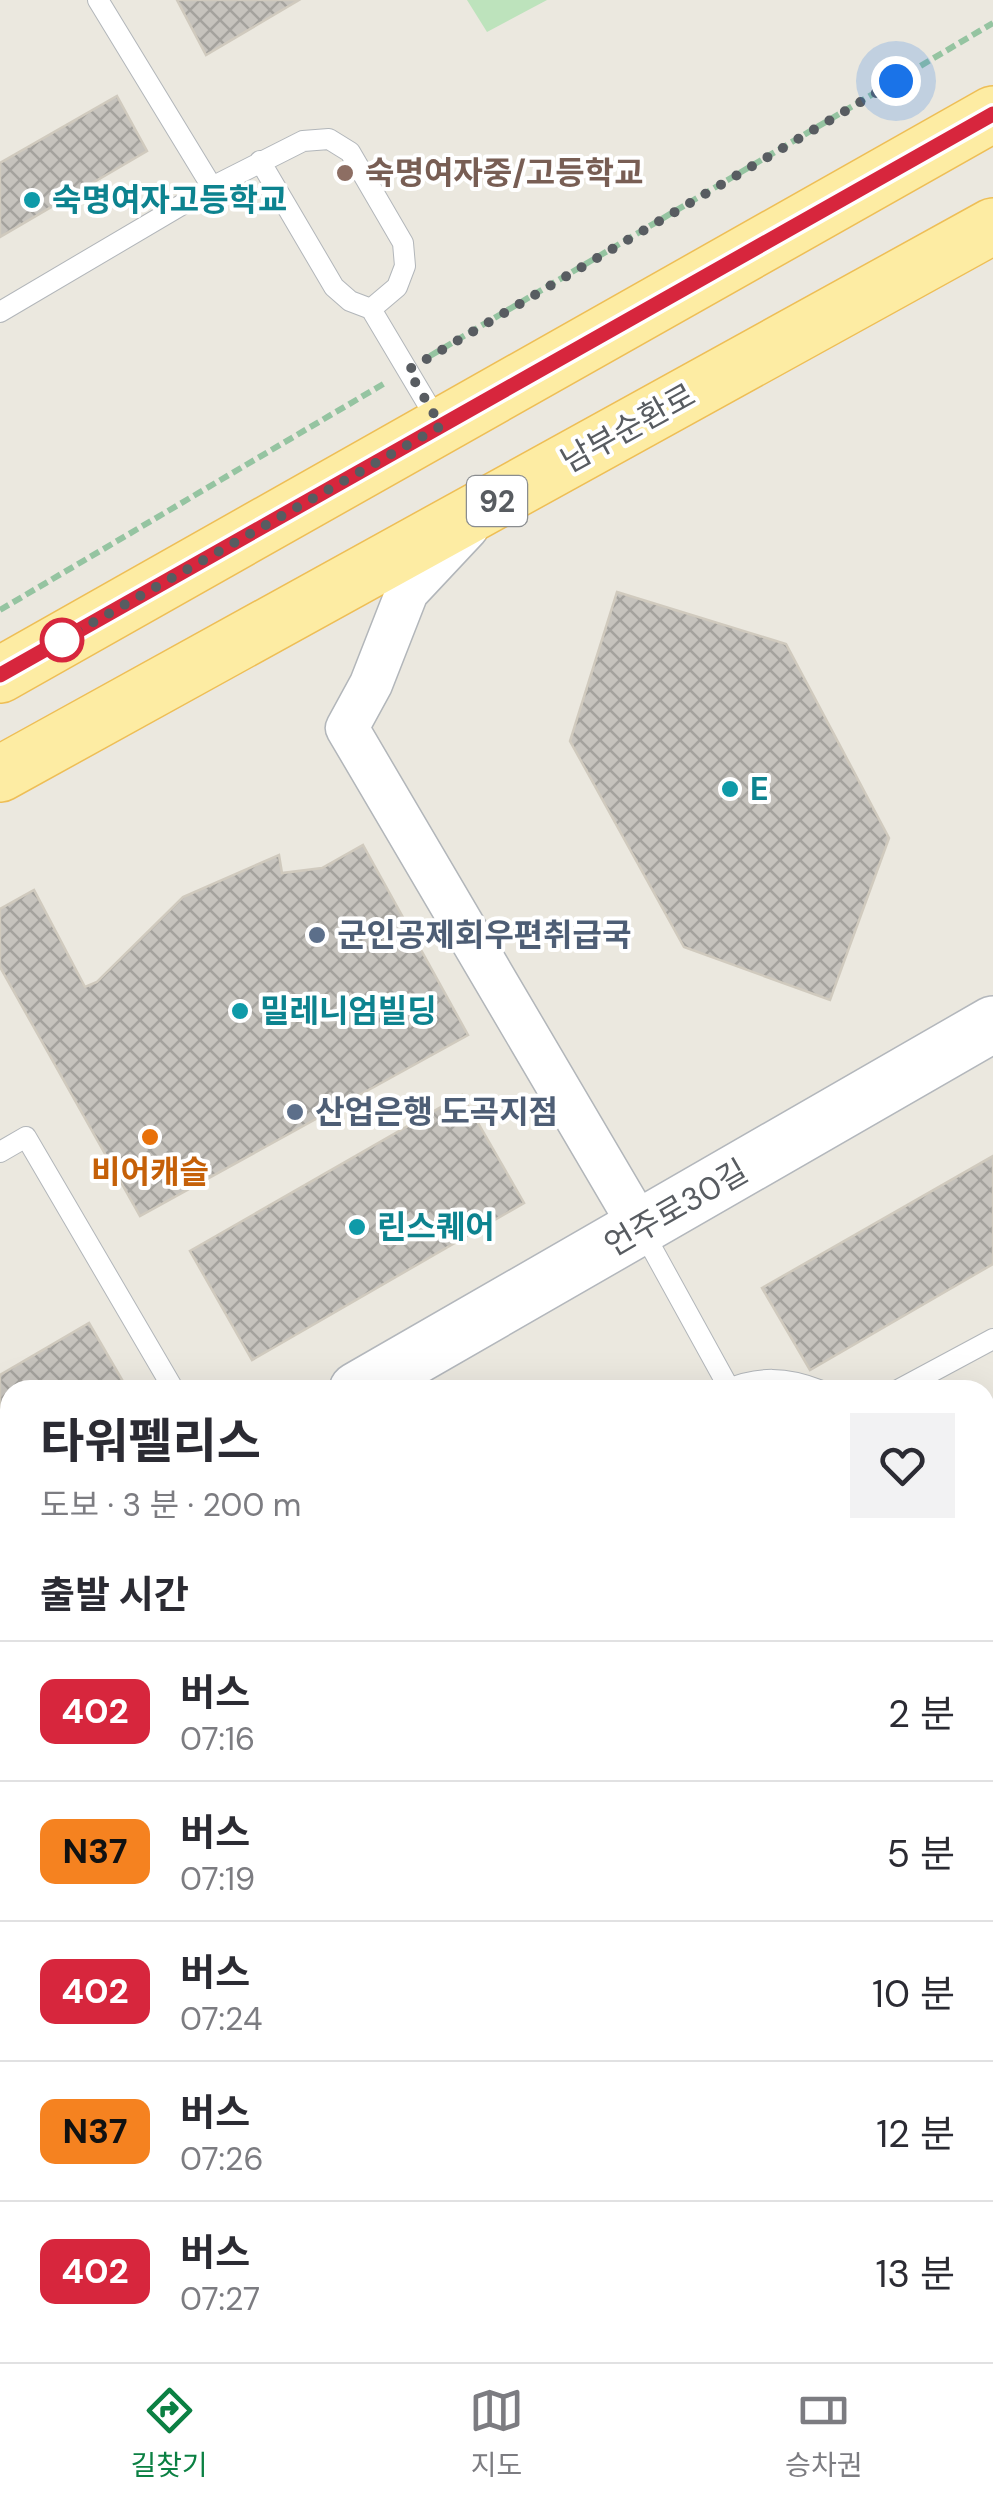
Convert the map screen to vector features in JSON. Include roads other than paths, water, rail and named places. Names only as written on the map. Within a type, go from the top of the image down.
[{"type":"main road","points":[[0,675],[993,114]]},
{"type":"main road","name":"남부순환로","points":[[0,774],[993,226]]},
{"type":"street","points":[[488,506],[407,592],[371,684],[346,728],[641,1228]]},
{"type":"street","name":"언주로30길","points":[[375,1380],[993,1024]]},
{"type":"lane","points":[[98,0],[212,188]]},
{"type":"lane","points":[[0,312],[260,161],[303,141],[330,139],[350,152],[403,243],[405,266],[397,287],[371,309]]},
{"type":"lane","points":[[260,161],[334,287],[350,301],[371,309],[441,426]]},
{"type":"lane","points":[[0,1152],[26,1138],[168,1380]]},
{"type":"lane","points":[[641,1228],[722,1380]]},
{"type":"lane","points":[[917,1380],[993,1339]]},
{"type":"lane","points":[[758,1380],[796,1380]]},
{"type":"place","name":"숙명여자중/고등학교","points":[[345,173]]},
{"type":"place","name":"숙명여자고등학교","points":[[32,200]]},
{"type":"place","name":"E","points":[[730,789]]},
{"type":"place","name":"군인공제회우편취급국","points":[[317,935]]},
{"type":"place","name":"밀레니엄빌딩","points":[[240,1011]]},
{"type":"place","name":"산업은행 도곡지점","points":[[295,1112]]},
{"type":"place","name":"비어캐슬","points":[[150,1137]]},
{"type":"place","name":"린스퀘어","points":[[357,1227]]}]
